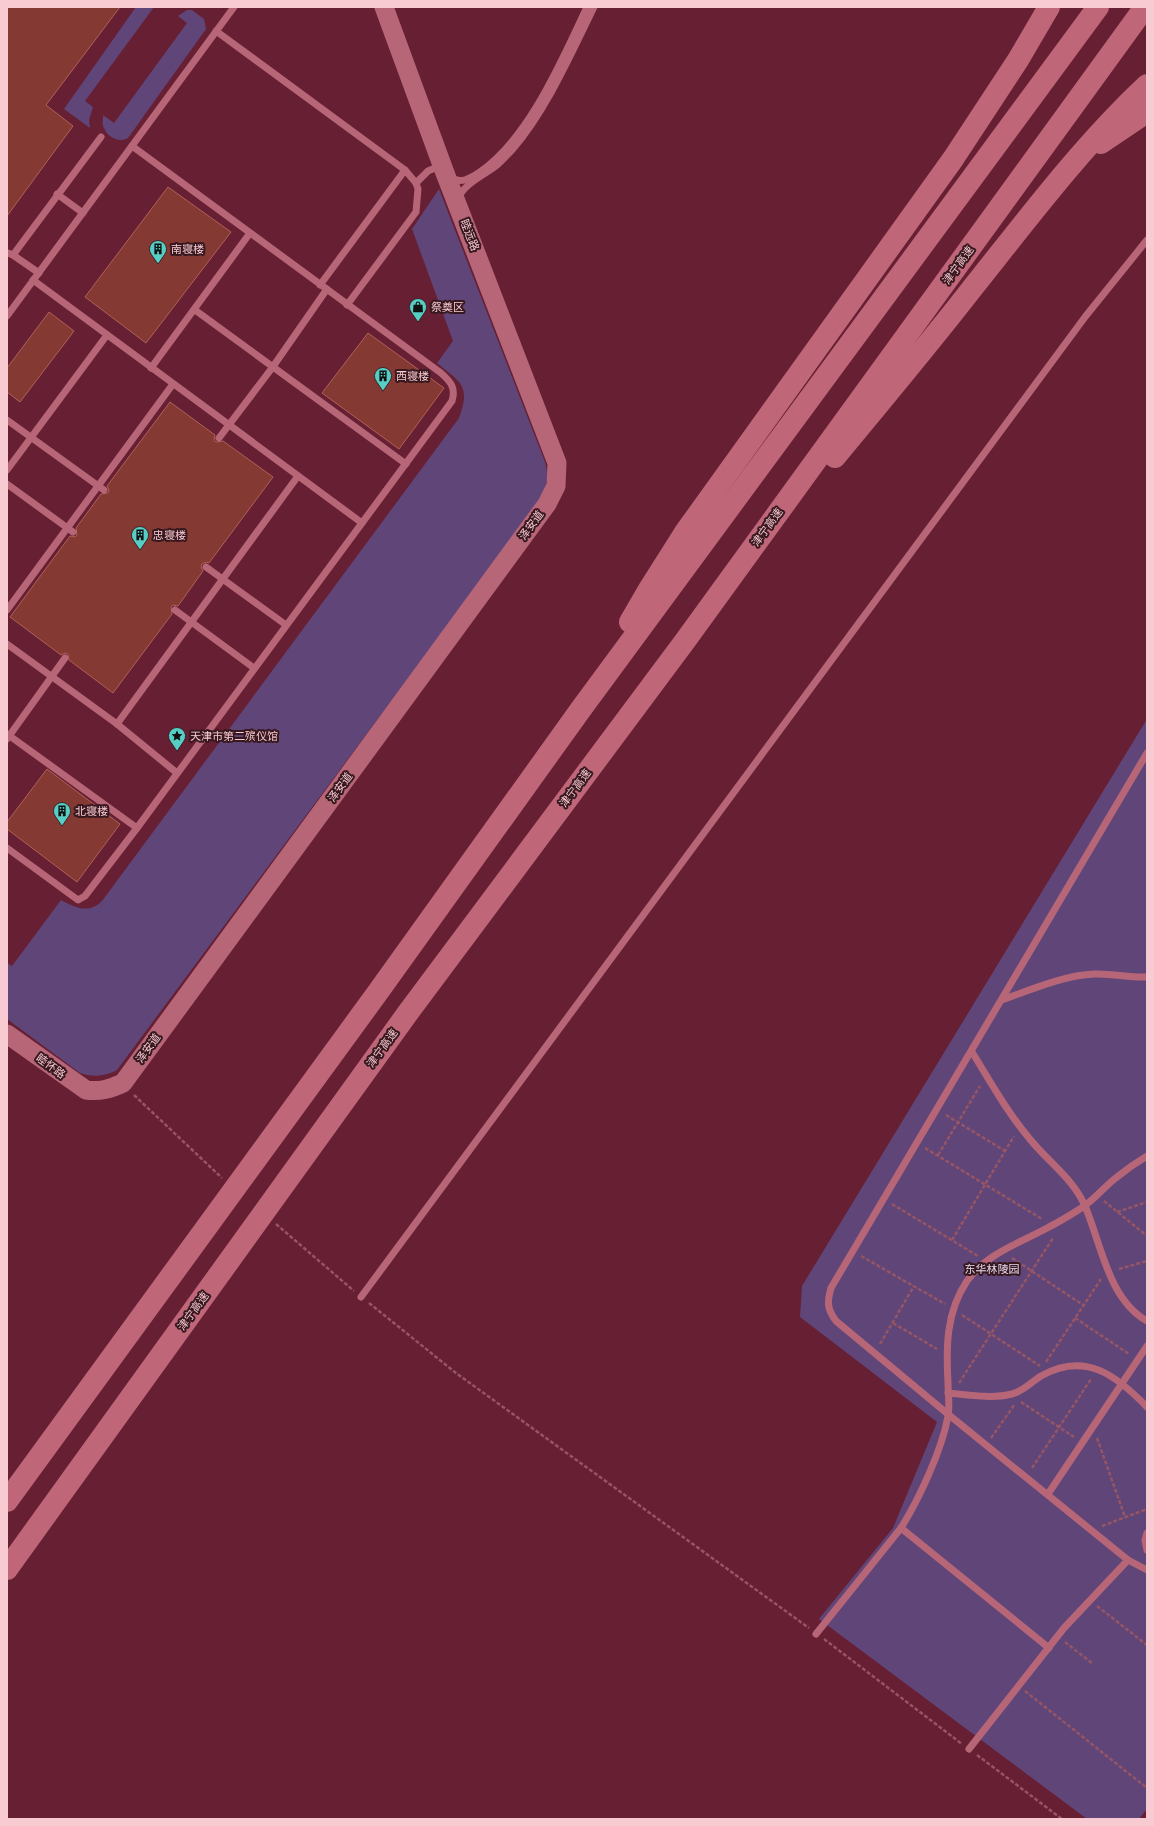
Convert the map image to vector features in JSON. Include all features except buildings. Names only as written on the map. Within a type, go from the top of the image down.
[{"type":"highway","points":[[581,709],[648,591],[686,531],[953,159],[1018,60],[1049,7]]},
{"type":"highway","points":[[7,1501],[378,992],[581,709],[1098,7]]},
{"type":"highway","name":"津宁高速","points":[[7,1569],[407,1014],[685,641],[1145,7]]},
{"type":"highway","points":[[685,641],[788,512],[918,357],[1023,224],[1113,117],[1147,85]]},
{"type":"highway","points":[[1077,160],[1147,112]]},
{"type":"street","name":"睦远路","points":[[384,7],[444,169],[557,463]]},
{"type":"street","name":"泽安道","points":[[123,1083],[547,504],[556,486],[557,463]]},
{"type":"street","name":"睦怀路","points":[[7,1034],[75,1084],[86,1090],[98,1092],[123,1083]]},
{"type":"lane","points":[[7,316],[234,7]]},
{"type":"lane","points":[[416,182],[428,171],[444,169],[452,179],[464,180],[483,170],[501,154],[514,139],[540,100],[555,73],[587,7]]},
{"type":"lane","points":[[459,206],[460,194],[464,188],[498,164],[513,148],[533,122],[561,72],[594,7]]},
{"type":"lane","points":[[216,31],[405,170],[416,182],[418,189],[416,212],[347,305]]},
{"type":"lane","points":[[39,273],[11,254],[101,137]]},
{"type":"lane","points":[[7,848],[78,900],[84,896],[137,828],[176,773],[452,402],[454,394],[452,386],[441,373],[132,146]]},
{"type":"lane","points":[[320,285],[405,170]]},
{"type":"lane","points":[[57,194],[83,213]]},
{"type":"lane","points":[[152,368],[250,233]]},
{"type":"lane","points":[[361,1297],[1085,317],[1147,240]]},
{"type":"lane","points":[[33,280],[362,523]]},
{"type":"lane","points":[[219,438],[272,368],[327,289]]},
{"type":"lane","points":[[195,310],[272,368],[406,464]]},
{"type":"lane","points":[[7,470],[107,335]]},
{"type":"lane","points":[[7,610],[67,528],[101,488],[173,384]]},
{"type":"lane","points":[[7,420],[101,488]]},
{"type":"lane","points":[[117,724],[298,476]]},
{"type":"lane","points":[[7,484],[73,532]]},
{"type":"lane","points":[[206,567],[286,625]]},
{"type":"lane","points":[[174,610],[254,668]]},
{"type":"lane","points":[[7,644],[117,724],[176,773]]},
{"type":"lane","points":[[65,658],[8,736],[137,828]]},
{"type":"lane","points":[[1147,752],[972,1052],[831,1288],[827,1304],[836,1321],[949,1415],[1128,1560],[1147,1570]]},
{"type":"lane","points":[[1002,1000],[1070,977],[1094,974],[1136,978],[1147,977]]},
{"type":"lane","points":[[972,1052],[1020,1127],[1074,1187],[1085,1206],[1108,1270],[1124,1299],[1139,1317],[1147,1321]]},
{"type":"lane","points":[[816,1634],[901,1528],[931,1466],[949,1415],[947,1355],[949,1324],[952,1309],[967,1281],[977,1268],[985,1261],[1085,1206],[1117,1177],[1147,1156]]},
{"type":"lane","points":[[1048,1494],[1147,1346]]},
{"type":"lane","points":[[948,1390],[1004,1396],[1014,1394],[1057,1368],[1072,1365],[1085,1365],[1098,1369],[1122,1384],[1147,1407]]},
{"type":"lane","points":[[901,1528],[1049,1648]]},
{"type":"lane","points":[[1147,1533],[1145,1540],[1147,1550]]},
{"type":"lane","points":[[969,1749],[1058,1636],[1128,1560]]},
{"type":"path","points":[[123,1083],[223,1179]]},
{"type":"path","points":[[938,1155],[981,1084]]},
{"type":"path","points":[[937,1110],[1005,1151]]},
{"type":"path","points":[[952,1240],[1020,1127]]},
{"type":"path","points":[[917,1143],[1052,1225]]},
{"type":"path","points":[[1097,1195],[1147,1236]]},
{"type":"path","points":[[884,1199],[985,1261]]},
{"type":"path","points":[[1117,1212],[1147,1202]]},
{"type":"path","points":[[270,1219],[361,1297],[456,1372],[816,1634],[1062,1819]]},
{"type":"path","points":[[948,1390],[957,1386],[1059,1229],[1061,1220]]},
{"type":"path","points":[[853,1251],[952,1309],[1042,1367]]},
{"type":"path","points":[[1002,1251],[1083,1305]]},
{"type":"path","points":[[1027,1387],[1108,1270],[1147,1260]]},
{"type":"path","points":[[875,1353],[914,1286]]},
{"type":"path","points":[[1075,1318],[1138,1360]]},
{"type":"path","points":[[893,1323],[947,1355]]},
{"type":"path","points":[[1026,1477],[1098,1369]]},
{"type":"path","points":[[986,1445],[1018,1400],[1082,1442]]},
{"type":"path","points":[[1093,1426],[1125,1517]]},
{"type":"path","points":[[1098,1527],[1147,1509]]},
{"type":"path","points":[[1090,1600],[1147,1645]]},
{"type":"path","points":[[1058,1636],[1093,1664]]},
{"type":"path","points":[[1019,1686],[1147,1788]]},
{"type":"green space","points":[[136,7],[154,7],[85,101],[93,107],[89,120],[90,128],[64,109]]},
{"type":"green space","points":[[187,10],[192,10],[204,19],[206,29],[128,138],[121,140],[114,139],[103,127],[103,115],[114,123],[187,23],[178,16]]},
{"type":"green space","points":[[439,189],[545,462],[547,476],[546,485],[541,499],[117,1070],[98,1076],[80,1073],[7,1019],[7,963],[12,966],[61,900],[77,907],[87,909],[102,901],[459,418],[464,398],[462,386],[458,380],[437,363],[453,341],[412,229]]},
{"type":"green space","name":"东华林陵园","points":[[1147,719],[1147,1809],[1139,1819],[1087,1819],[819,1619],[893,1528],[937,1422],[800,1317],[802,1286]]},
{"type":"place","name":"南寝楼","points":[[158,264]]},
{"type":"place","name":"祭奠区","points":[[418,322]]},
{"type":"place","name":"西寝楼","points":[[383,391]]},
{"type":"place","name":"忠寝楼","points":[[140,550]]},
{"type":"place","name":"天津市第二殡仪馆","points":[[177,751]]},
{"type":"place","name":"北寝楼","points":[[62,826]]}]
